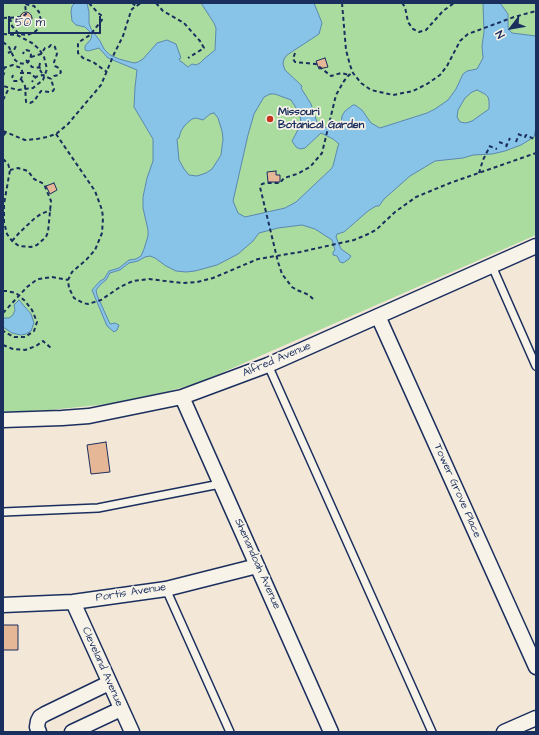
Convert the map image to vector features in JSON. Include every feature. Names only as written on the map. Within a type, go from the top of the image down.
[{"type":"street","name":"Alfred Avenue","points":[[3,420],[89,416],[182,397],[268,365],[536,246]]},
{"type":"street","name":"Tower Grove Place","points":[[378,316],[536,667]]},
{"type":"street","name":"Shenandoah Avenue","points":[[182,397],[331,732]]},
{"type":"street","name":"Portis Avenue","points":[[3,605],[73,602],[166,589],[257,566]]},
{"type":"street","name":"Cleveland Avenue","points":[[73,602],[132,732]]},
{"type":"street","points":[[39,732],[37,726],[40,717],[109,683]]},
{"type":"street","points":[[72,732],[121,709]]},
{"type":"street","points":[[504,732],[536,718]]},
{"type":"lane","points":[[492,266],[536,366]]},
{"type":"lane","points":[[268,365],[432,732]]},
{"type":"lane","points":[[3,512],[98,508],[220,484]]},
{"type":"lane","points":[[166,589],[230,732]]},
{"type":"path","points":[[3,18],[24,16],[26,14],[25,3],[32,5],[38,10],[41,17],[39,27],[34,33],[28,35],[3,34]]},
{"type":"path","points":[[89,3],[98,14],[101,15],[102,20],[90,35],[79,42],[78,53],[83,58],[93,62],[107,72]]},
{"type":"path","points":[[132,3],[136,6]]},
{"type":"path","points":[[3,136],[4,132],[25,140],[47,137],[56,134],[68,124],[101,86],[123,36],[130,14],[136,6],[141,3]]},
{"type":"path","points":[[156,3],[163,11],[184,23],[200,41],[204,48],[188,58]]},
{"type":"path","points":[[342,3],[346,50],[353,73],[365,87],[378,93],[393,94],[413,91],[440,75],[447,66],[460,41],[468,34],[514,17],[536,11]]},
{"type":"path","points":[[402,3],[405,7],[408,22],[413,29],[419,32],[426,30],[443,11],[454,3]]},
{"type":"path","points":[[3,86],[26,90],[38,85],[44,76],[47,64],[42,53],[32,43],[13,29],[10,23],[10,18]]},
{"type":"path","points":[[3,42],[8,45],[10,52],[19,63]]},
{"type":"path","points":[[10,52],[16,48],[15,44]]},
{"type":"path","points":[[17,66],[19,63],[26,61],[31,57],[38,56],[45,48],[51,45],[56,50],[57,54],[54,62],[55,66],[59,68],[61,72],[59,75],[54,76],[51,79]]},
{"type":"path","points":[[23,54],[25,50],[28,50],[31,53],[31,57]]},
{"type":"path","points":[[295,53],[293,59],[295,62],[316,64],[331,76],[341,73],[349,75]]},
{"type":"path","points":[[26,61],[32,67],[40,68]]},
{"type":"path","points":[[40,63],[40,68],[44,76]]},
{"type":"path","points":[[3,76],[5,72],[3,67],[11,65],[21,68],[21,79],[25,84],[26,90],[26,102],[32,102],[41,91],[52,91],[54,88],[51,79],[44,76],[36,78],[32,82]]},
{"type":"path","points":[[30,73],[32,67]]},
{"type":"path","points":[[21,73],[30,73],[36,78]]},
{"type":"path","points":[[314,299],[297,290],[288,282],[280,269],[260,188],[262,184],[266,183],[280,183],[284,178],[297,174],[310,167],[322,153],[336,95],[344,81],[353,73]]},
{"type":"path","points":[[13,75],[12,78],[14,81],[21,79]]},
{"type":"path","points":[[3,100],[8,88]]},
{"type":"path","points":[[56,134],[95,191],[101,205],[103,218],[102,233],[95,250],[72,272],[68,280],[69,288],[74,298],[83,303],[101,300],[120,287],[133,281],[148,279],[182,283],[197,282],[213,278],[258,259],[339,243],[366,236],[376,230],[395,212],[416,197],[450,182],[536,154]]},
{"type":"path","points":[[498,142],[506,146],[509,138],[516,142],[519,134],[535,139]]},
{"type":"path","points":[[479,173],[484,157],[490,146],[497,150]]},
{"type":"path","points":[[3,159],[8,164],[10,170],[3,204],[5,229],[12,241],[19,246],[25,248],[38,246],[46,238],[51,210],[51,201],[43,183],[34,179],[29,172],[18,168],[10,170]]},
{"type":"path","points":[[12,241],[35,218],[51,210]]},
{"type":"path","points":[[3,313],[31,283],[39,279],[52,277],[68,280]]},
{"type":"path","points":[[3,292],[11,292],[19,295],[30,306],[37,322],[36,328],[32,334],[20,338],[14,337],[3,331]]},
{"type":"path","points":[[3,345],[13,349],[25,350],[36,346],[43,341],[52,348]]},
{"type":"green space","name":"Missouri Botanical Garden","points":[[3,3],[536,3],[536,235],[191,385],[108,404],[50,410],[3,412]]},
{"type":"water","points":[[75,3],[87,3],[91,29],[104,49],[110,55],[134,63],[138,62],[143,59],[157,43],[167,40],[176,44],[181,58],[179,59],[188,67],[192,64],[196,65],[200,63],[215,50],[216,28],[201,3],[314,3],[322,23],[319,34],[287,55],[283,64],[285,70],[302,86],[301,88],[311,104],[318,125],[335,130],[341,125],[342,116],[345,111],[353,105],[362,110],[371,123],[380,128],[427,113],[448,100],[456,89],[463,74],[467,71],[477,69],[483,58],[483,3],[500,3],[508,14],[508,27],[512,33],[536,36],[536,127],[534,137],[521,145],[505,151],[435,161],[410,176],[384,199],[379,206],[376,206],[368,211],[344,232],[337,234],[336,237],[341,249],[351,256],[343,263],[340,262],[337,256],[333,255],[335,250],[332,240],[315,229],[302,225],[278,228],[259,233],[253,241],[238,254],[217,265],[195,271],[176,271],[150,256],[129,263],[120,270],[110,273],[106,280],[96,290],[110,324],[115,323],[119,325],[117,330],[114,332],[107,326],[92,290],[100,281],[104,279],[109,271],[119,268],[129,260],[136,259],[141,256],[144,249],[148,236],[148,230],[143,208],[143,197],[147,178],[153,161],[153,139],[134,107],[137,70],[108,58],[99,48],[88,51],[85,50],[85,46],[91,39],[92,34],[85,27],[76,25],[72,21],[72,6]],"holes":[[[477,90],[488,97],[489,109],[472,121],[466,123],[460,122],[457,117],[458,110],[465,98]],[[270,94],[275,94],[291,100],[300,114],[301,124],[292,141],[296,147],[300,149],[305,148],[321,133],[339,144],[331,169],[296,202],[285,208],[245,217],[238,213],[233,201],[254,114],[264,97]],[[214,113],[218,118],[222,131],[223,139],[221,155],[212,169],[206,173],[197,176],[189,175],[179,160],[177,139],[179,138],[185,125],[192,119],[196,118],[203,120],[210,114]]]},
{"type":"water","points":[[19,300],[31,314],[34,323],[31,331],[21,335],[12,333],[3,327],[3,318],[9,318],[13,315],[15,310],[14,305]]},
{"type":"building","points":[[28,12],[31,13],[31,23],[24,24],[21,23],[20,16],[21,13]]},
{"type":"building","points":[[325,58],[328,67],[319,69],[316,61]]},
{"type":"building","points":[[276,171],[276,175],[280,175],[280,182],[268,182],[267,172]]},
{"type":"building","points":[[54,183],[57,190],[50,194],[46,186]]},
{"type":"building","points":[[106,442],[110,472],[91,474],[87,445]]},
{"type":"building","points":[[3,625],[18,625],[18,650],[3,650]]},
{"type":"place","name":"Missouri Botanical Garden","points":[[270,119]]}]
